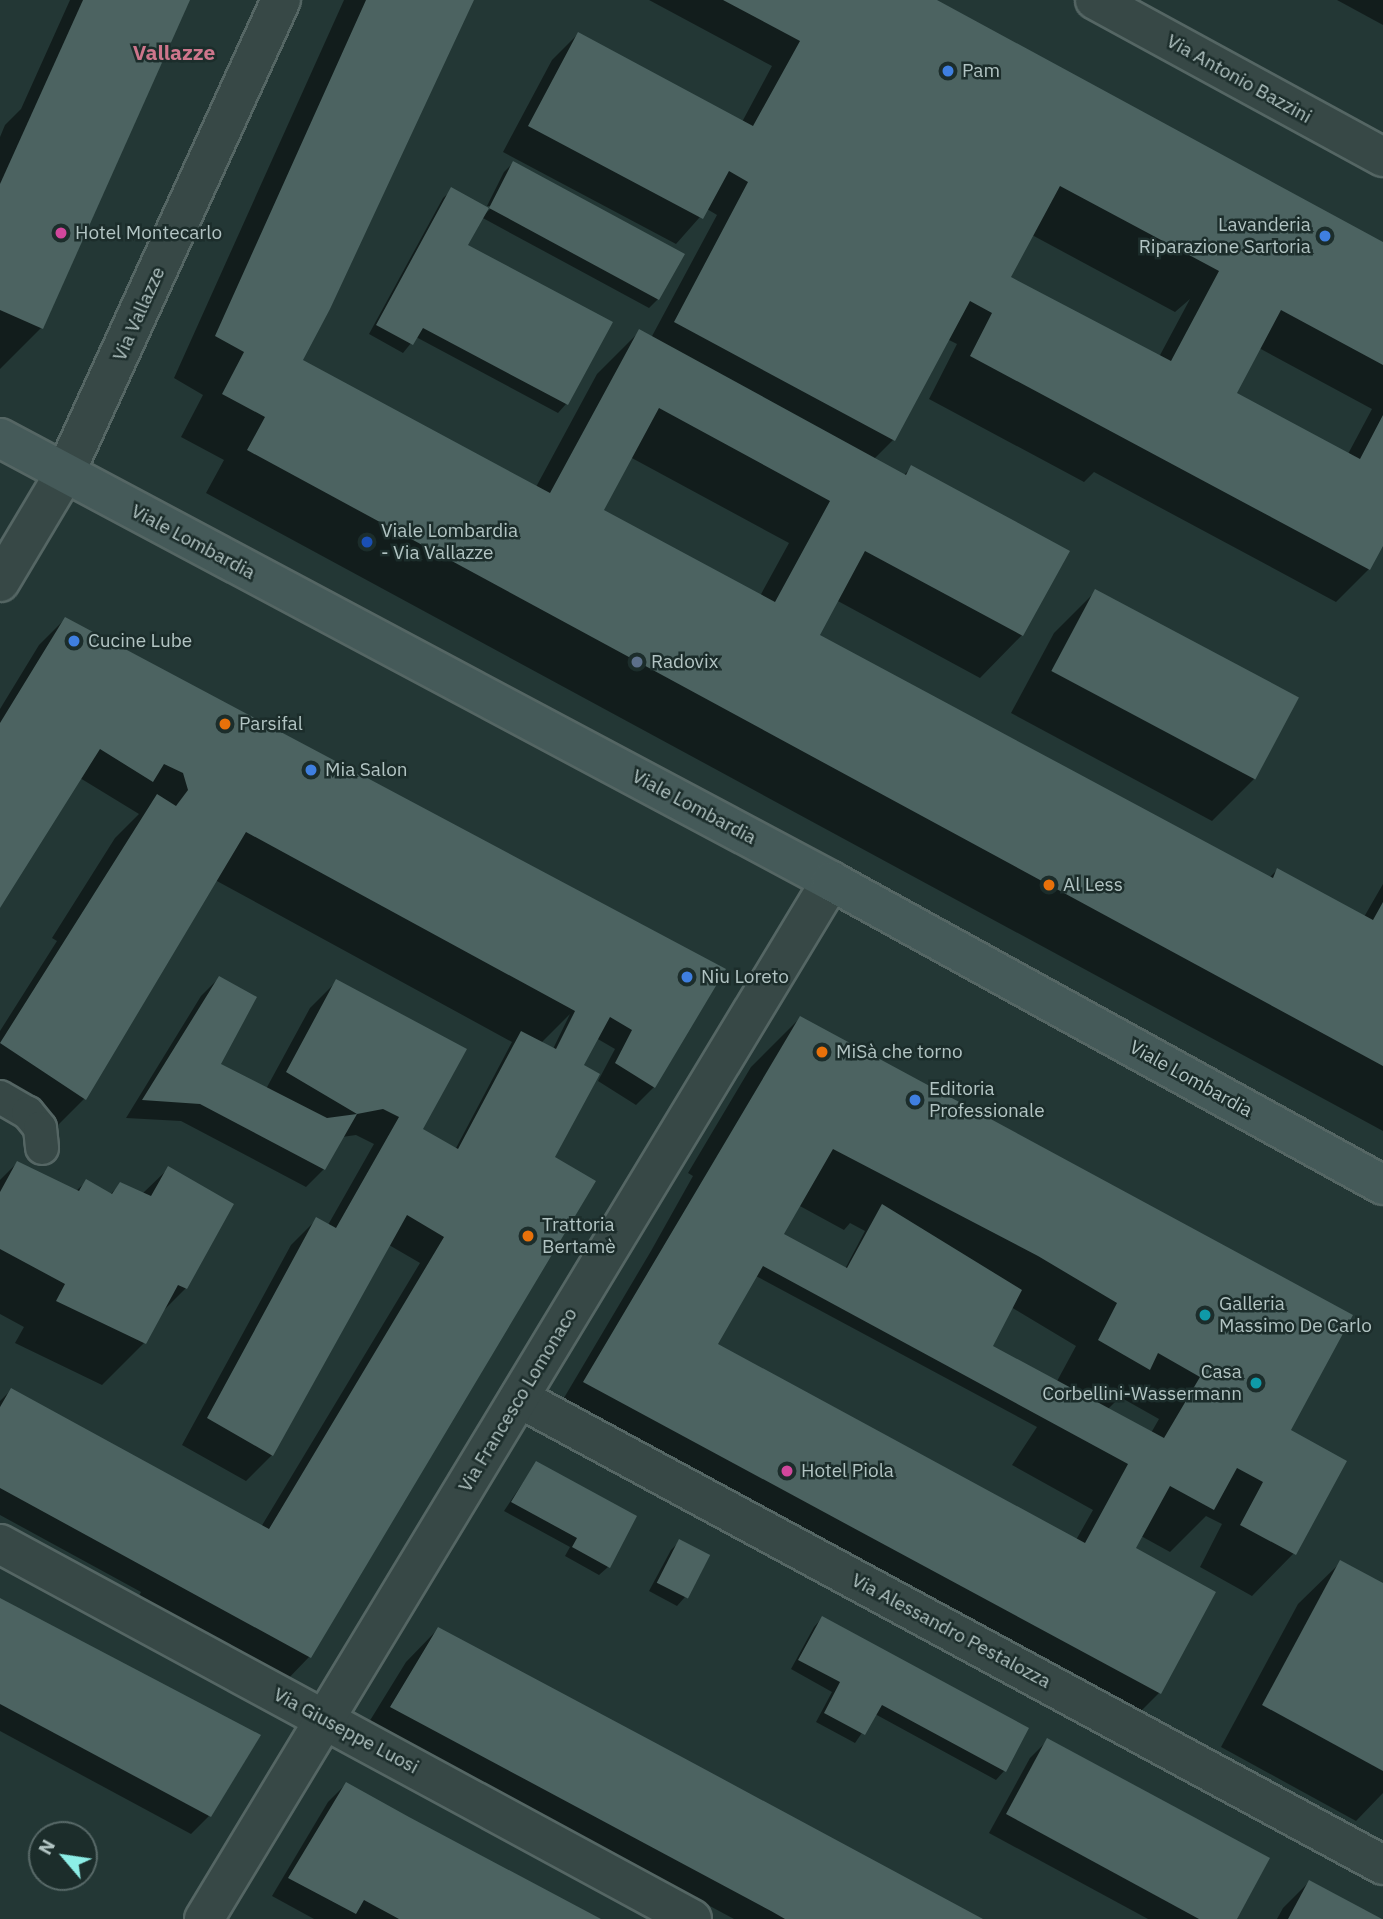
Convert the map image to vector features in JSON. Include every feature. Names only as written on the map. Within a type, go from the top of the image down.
[{"type":"street","name":"Via Vallazze","points":[[0,582],[65,473],[281,0]]},
{"type":"street","name":"Via Antonio Bazzini","points":[[1095,0],[1383,157]]},
{"type":"street","name":"Viale Lombardia","points":[[0,438],[831,881],[1383,1185]]},
{"type":"street","name":"Via Francesco Lomonaco","points":[[204,1919],[831,881]]},
{"type":"street","name":"Via Alessandro Pestalozza","points":[[519,1398],[1383,1865]]},
{"type":"street","name":"Via Giuseppe Luosi","points":[[0,1544],[692,1919]]},
{"type":"lane","points":[[0,1097],[28,1112],[40,1128],[42,1148]]},
{"type":"building","points":[[83,0],[190,0],[43,329],[0,310],[0,184]]},
{"type":"building","points":[[366,0],[474,0],[330,309],[303,360],[550,493],[639,329],[906,475],[911,465],[1070,551],[1023,636],[865,551],[820,635],[1273,878],[1277,868],[1373,920],[1383,902],[1383,1066],[247,450],[265,417],[222,394],[244,352],[215,336]],"holes":[[[659,408],[830,501],[775,602],[604,510]]]},
{"type":"building","points":[[723,0],[937,0],[1383,242],[1383,365],[1281,310],[1237,393],[1360,459],[1383,415],[1383,546],[1370,570],[970,356],[992,313],[970,301],[895,441],[674,322],[748,182],[729,171],[703,219],[528,126],[578,32],[753,126],[800,41]],"holes":[[[1060,186],[1219,271],[1171,361],[1011,277]]]},
{"type":"building","points":[[513,161],[685,254],[659,300],[489,208]]},
{"type":"building","points":[[451,187],[489,208],[468,245],[613,322],[568,405],[423,328],[413,345],[376,325]]},
{"type":"building","points":[[1095,589],[1299,697],[1255,780],[1051,671]]},
{"type":"building","points":[[65,617],[726,969],[655,1088],[615,1063],[632,1030],[610,1017],[584,1065],[600,1074],[555,1157],[596,1181],[311,1658],[0,1488],[0,1407],[11,1388],[269,1529],[444,1237],[407,1215],[273,1456],[207,1418],[316,1217],[336,1228],[399,1117],[383,1109],[357,1114],[286,1072],[336,979],[467,1049],[423,1129],[458,1149],[521,1031],[556,1049],[575,1011],[246,832],[86,1100],[0,1043],[157,794],[176,806],[188,790],[183,773],[164,764],[153,782],[100,749],[0,908],[0,723]]},
{"type":"building","points":[[219,976],[257,997],[221,1064],[327,1118],[357,1114],[325,1170],[200,1104],[142,1100]]},
{"type":"building","points":[[800,1016],[1353,1315],[1291,1430],[1347,1461],[1296,1555],[1240,1525],[1263,1482],[1237,1468],[1214,1510],[1170,1486],[1136,1548],[1216,1592],[1161,1694],[583,1382]],"holes":[[[833,1149],[1038,1256],[1117,1303],[1098,1340],[1150,1370],[1158,1353],[1200,1377],[1164,1438],[993,1346],[1022,1290],[882,1204],[847,1268],[784,1234]],[[763,1266],[1128,1464],[1085,1543],[718,1344]]]},
{"type":"building","points":[[17,1161],[79,1191],[86,1179],[112,1194],[120,1182],[151,1196],[168,1166],[234,1204],[187,1289],[178,1285],[146,1344],[56,1301],[65,1284],[0,1249],[0,1192]]},
{"type":"building","points":[[536,1461],[637,1516],[610,1568],[572,1547],[577,1538],[511,1502]]},
{"type":"building","points":[[679,1539],[710,1555],[688,1599],[657,1583]]},
{"type":"building","points":[[1340,1560],[1383,1583],[1383,1771],[1262,1705]]},
{"type":"building","points":[[0,1598],[261,1735],[211,1817],[0,1704]]},
{"type":"building","points":[[822,1616],[1029,1728],[1006,1772],[882,1705],[865,1735],[824,1713],[840,1682],[798,1660]]},
{"type":"building","points":[[438,1627],[983,1919],[785,1919],[390,1707]]},
{"type":"building","points":[[1047,1738],[1270,1858],[1237,1919],[1199,1919],[1006,1814]]},
{"type":"building","points":[[346,1782],[601,1919],[399,1919],[364,1900],[356,1914],[288,1878]]},
{"type":"building","points":[[1309,1880],[1382,1919],[1288,1919]]},
{"type":"place","name":"Pam","points":[[948,71]]},
{"type":"place","name":"Hotel Montecarlo","points":[[61,233]]},
{"type":"place","name":"Lavanderia Riparazione Sartoria","points":[[1325,236]]},
{"type":"place","name":"Viale Lombardia - Via Vallazze","points":[[367,542]]},
{"type":"place","name":"Cucine Lube","points":[[74,641]]},
{"type":"place","name":"Radovix","points":[[637,662]]},
{"type":"place","name":"Parsifal","points":[[225,724]]},
{"type":"place","name":"Mia Salon","points":[[311,770]]},
{"type":"place","name":"Al Less","points":[[1049,885]]},
{"type":"place","name":"Niu Loreto","points":[[687,977]]},
{"type":"place","name":"MiSà che torno","points":[[822,1052]]},
{"type":"place","name":"Editoria Professionale","points":[[915,1100]]},
{"type":"place","name":"Trattoria Bertamè","points":[[528,1236]]},
{"type":"place","name":"Galleria Massimo De Carlo","points":[[1205,1315]]},
{"type":"place","name":"Casa Corbellini-Wassermann","points":[[1256,1383]]},
{"type":"place","name":"Hotel Piola","points":[[787,1471]]},
{"type":"district","name":"Vallazze","points":[[174,52]]}]
